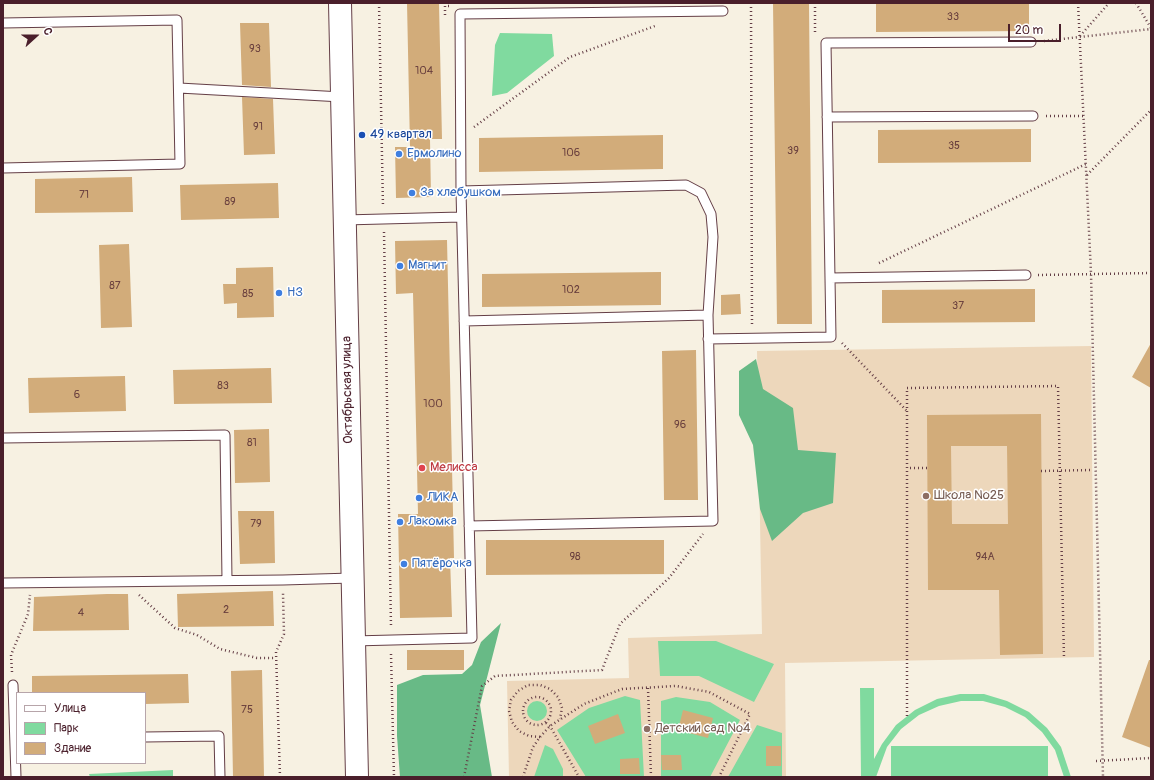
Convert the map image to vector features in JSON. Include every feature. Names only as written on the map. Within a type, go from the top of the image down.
[{"type":"main road","name":"Октябрьская улица","points":[[340,3],[357,777]]},
{"type":"lane","points":[[353,641],[472,638],[460,191],[460,14],[723,11]]},
{"type":"lane","points":[[3,23],[177,20],[180,164],[3,168]]},
{"type":"lane","points":[[708,339],[831,337],[826,43],[1031,42]]},
{"type":"lane","points":[[178,88],[342,97]]},
{"type":"lane","points":[[827,117],[1033,116]]},
{"type":"lane","points":[[460,191],[686,185],[701,193],[711,214],[713,237],[708,315],[713,520],[469,526]]},
{"type":"lane","points":[[344,220],[461,217]]},
{"type":"lane","points":[[830,278],[1026,275]]},
{"type":"lane","points":[[464,321],[708,315]]},
{"type":"lane","points":[[3,438],[225,435],[227,580]]},
{"type":"lane","points":[[3,583],[352,578]]},
{"type":"lane","points":[[13,685],[16,777]]},
{"type":"lane","points":[[146,737],[219,736],[220,777]]},
{"type":"path","points":[[380,3],[394,777]]},
{"type":"path","points":[[751,3],[752,328]]},
{"type":"path","points":[[815,3],[815,42]]},
{"type":"path","points":[[1078,3],[1091,273],[1102,777]]},
{"type":"path","points":[[1080,37],[1109,3]]},
{"type":"path","points":[[1031,42],[1151,28],[1136,3]]},
{"type":"path","points":[[460,139],[495,111],[570,57],[657,25]]},
{"type":"path","points":[[1086,175],[1151,110]]},
{"type":"path","points":[[1033,116],[1084,116]]},
{"type":"path","points":[[877,264],[1086,164]]},
{"type":"path","points":[[1026,275],[1151,273]]},
{"type":"path","points":[[744,328],[759,328]]},
{"type":"path","points":[[831,334],[849,350],[907,411]]},
{"type":"path","points":[[907,716],[907,388],[1058,386],[1064,658]]},
{"type":"path","points":[[907,468],[927,468]]},
{"type":"path","points":[[1041,471],[1092,470]]},
{"type":"path","points":[[464,777],[482,686],[494,676],[602,670],[620,624],[669,578],[713,520]]},
{"type":"path","points":[[280,777],[276,652],[284,634],[283,580]]},
{"type":"path","points":[[124,581],[175,628],[197,636],[220,649],[257,658],[276,658]]},
{"type":"path","points":[[13,685],[11,655],[28,614],[30,582]]},
{"type":"path","points":[[540,737],[524,734],[519,731],[512,722],[509,711],[511,700],[518,691],[528,685],[540,685],[550,689],[558,697],[562,708],[560,720]]},
{"type":"path","points":[[523,777],[533,747],[540,737],[550,726],[584,704],[622,689],[676,686],[709,692],[750,714],[719,777]]},
{"type":"path","points":[[648,688],[651,777]]},
{"type":"path","points":[[533,697],[543,698],[550,705],[551,715],[546,723],[536,726],[527,722],[523,713],[525,703],[533,697]]},
{"type":"path","points":[[546,723],[550,726],[579,777]]},
{"type":"path","points":[[1096,761],[1151,758]]},
{"type":"shaded area","name":"Школа №25","points":[[1091,346],[1094,657],[785,663],[786,777],[509,777],[507,681],[629,678],[628,638],[762,634],[757,351]]},
{"type":"green space","points":[[500,33],[552,34],[554,56],[507,93],[492,96],[495,45]]},
{"type":"green space","points":[[756,359],[763,389],[793,408],[798,450],[836,453],[833,503],[803,513],[772,541],[760,509],[753,445],[739,415],[739,371]]},
{"type":"green space","points":[[501,623],[480,705],[492,777],[400,777],[397,736],[397,685],[423,675],[462,674],[472,665],[481,642]]},
{"type":"green space","points":[[658,641],[716,641],[774,664],[754,702],[699,676],[660,676]]},
{"type":"green space","points":[[860,688],[874,688],[874,759],[882,744],[896,725],[915,710],[937,699],[960,694],[984,694],[1007,701],[1029,712],[1047,728],[1061,747],[1071,777],[1064,777],[1055,750],[1042,732],[1025,717],[1005,707],[983,701],[961,701],[939,706],[919,715],[901,729],[887,747],[876,777],[861,777]]},
{"type":"green space","points":[[625,696],[640,700],[644,777],[586,777],[557,730],[589,708]]},
{"type":"green space","points":[[676,697],[710,702],[740,720],[710,777],[661,777],[661,701]]},
{"type":"green space","points":[[537,701],[544,704],[547,711],[544,718],[537,721],[530,718],[527,711],[530,704]]},
{"type":"green space","points":[[757,725],[782,733],[782,777],[728,777]]},
{"type":"green space","points":[[545,745],[553,749],[563,769],[563,777],[534,777]]},
{"type":"green space","points":[[891,746],[1048,746],[1048,777],[891,777]]},
{"type":"green space","points":[[173,770],[173,777],[90,777],[89,774]]},
{"type":"building","points":[[407,3],[439,3],[442,139],[430,139],[431,197],[396,198],[395,147],[410,147]]},
{"type":"building","points":[[773,3],[809,3],[812,324],[777,324]]},
{"type":"building","points":[[876,3],[1029,3],[1029,31],[876,32]]},
{"type":"building","points":[[240,23],[269,23],[271,87],[242,85]]},
{"type":"building","points":[[242,97],[273,99],[275,154],[244,155]]},
{"type":"building","points":[[1031,129],[1031,162],[878,163],[878,130]]},
{"type":"building","points":[[663,135],[663,169],[479,172],[479,138]]},
{"type":"building","points":[[132,177],[133,212],[35,213],[35,179]]},
{"type":"building","points":[[278,183],[279,218],[181,220],[180,185]]},
{"type":"building","points":[[447,240],[454,558],[450,558],[452,617],[400,618],[398,514],[418,514],[413,293],[396,294],[395,241]]},
{"type":"building","points":[[129,244],[132,327],[101,328],[99,245]]},
{"type":"building","points":[[273,267],[274,317],[237,318],[237,303],[224,304],[223,284],[236,284],[236,268]]},
{"type":"building","points":[[661,272],[661,305],[482,307],[482,274]]},
{"type":"building","points":[[1035,289],[1035,322],[882,323],[882,290]]},
{"type":"building","points":[[740,294],[741,314],[721,315],[721,295]]},
{"type":"building","points":[[1151,343],[1151,388],[1132,377]]},
{"type":"building","points":[[696,350],[698,500],[664,500],[662,351]]},
{"type":"building","points":[[271,368],[272,403],[174,404],[173,370]]},
{"type":"building","points":[[125,376],[126,411],[29,413],[28,378]]},
{"type":"building","points":[[1041,414],[1043,654],[1000,655],[999,590],[928,590],[927,415]],"holes":[[[951,446],[1007,446],[1008,524],[952,524]]]},
{"type":"building","points":[[269,429],[270,482],[235,483],[234,430]]},
{"type":"building","points":[[238,511],[274,511],[275,563],[240,564]]},
{"type":"building","points":[[486,540],[664,540],[664,574],[486,575]]},
{"type":"building","points":[[273,591],[274,626],[178,627],[177,594]]},
{"type":"building","points":[[128,594],[129,630],[33,631],[34,597]]},
{"type":"building","points":[[407,650],[464,650],[464,670],[407,670]]},
{"type":"building","points":[[1149,660],[1151,660],[1151,748],[1122,737]]},
{"type":"building","points":[[262,670],[264,777],[233,777],[231,671]]},
{"type":"building","points":[[188,674],[189,703],[146,704],[146,692],[32,692],[32,676]]},
{"type":"building","points":[[683,710],[713,718],[708,738],[678,730]]},
{"type":"building","points":[[618,714],[625,733],[595,744],[588,726]]},
{"type":"building","points":[[766,746],[781,746],[781,766],[766,766]]},
{"type":"building","points":[[661,755],[681,755],[682,770],[662,770]]},
{"type":"building","points":[[639,758],[640,774],[620,774],[620,759]]},
{"type":"place","name":"49 квартал","points":[[362,135]]},
{"type":"place","name":"Ермолино","points":[[399,154]]},
{"type":"place","name":"За хлебушком","points":[[412,193]]},
{"type":"place","name":"Магнит","points":[[400,266]]},
{"type":"place","name":"НЗ","points":[[279,293]]},
{"type":"place","name":"Мелисса","points":[[422,468]]},
{"type":"place","name":"Школа №25","points":[[926,496]]},
{"type":"place","name":"ЛИКА","points":[[419,498]]},
{"type":"place","name":"Лакомка","points":[[400,522]]},
{"type":"place","name":"Пятёрочка","points":[[404,564]]},
{"type":"place","name":"Детский сад №4","points":[[647,729]]}]
